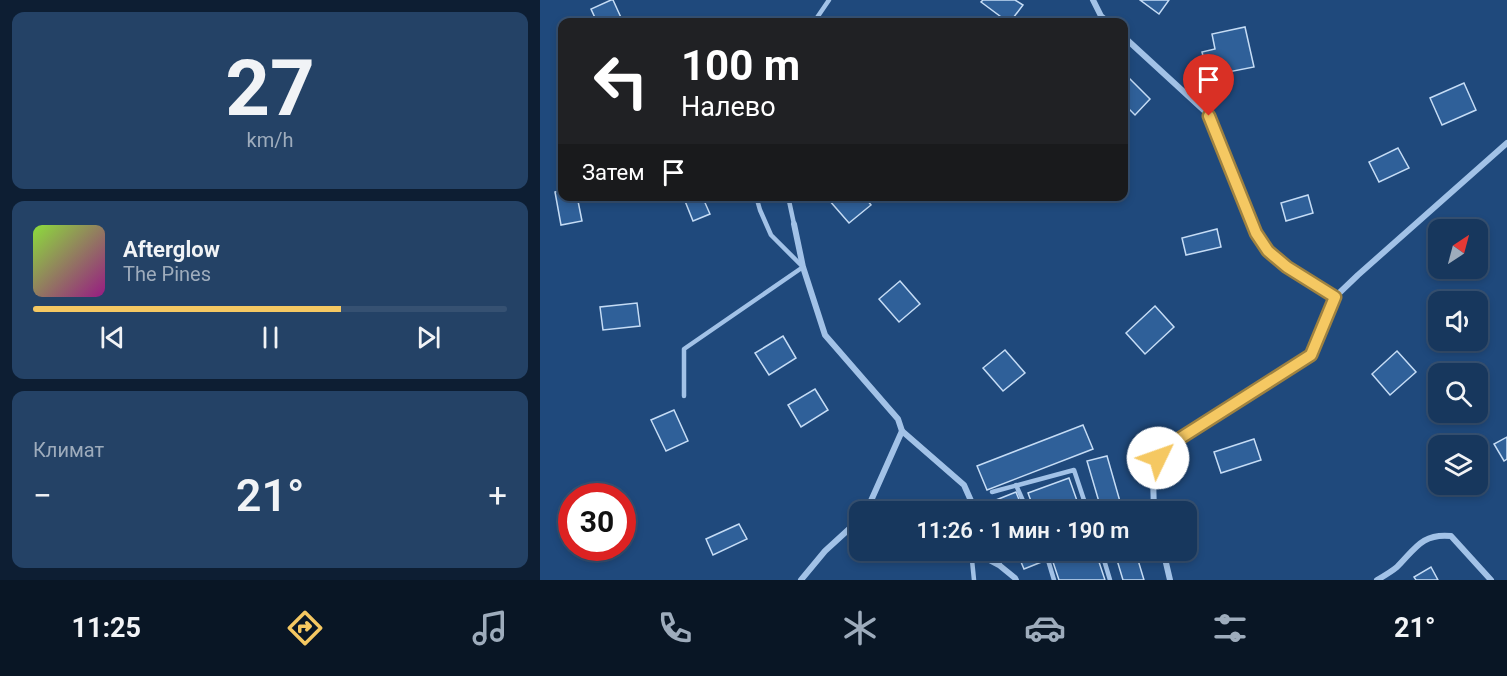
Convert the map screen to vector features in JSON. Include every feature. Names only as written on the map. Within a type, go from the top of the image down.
[{"type":"street","points":[[1093,0],[1103,18]]},
{"type":"street","points":[[1128,41],[1209,116],[1256,233],[1268,251],[1287,267],[1335,297]]},
{"type":"street","points":[[1154,501],[1153,476],[1158,458],[1171,444],[1311,355],[1335,297],[1507,143]]},
{"type":"street","points":[[794,224],[803,267],[825,335],[898,419],[902,431],[964,485],[971,501]]},
{"type":"street","points":[[871,501],[902,431]]},
{"type":"street","points":[[801,580],[825,551],[849,529]]},
{"type":"street","points":[[1377,580],[1395,569],[1421,541],[1439,535],[1451,537],[1491,580]]},
{"type":"street","points":[[992,561],[1016,580]]},
{"type":"street","points":[[997,561],[999,565]]},
{"type":"street","points":[[1166,561],[1170,580]]},
{"type":"lane","points":[[817,18],[829,0]]},
{"type":"lane","points":[[684,396],[684,349],[803,267],[771,235],[757,201]]},
{"type":"lane","points":[[789,201],[794,224]]},
{"type":"lane","points":[[992,492],[1074,470],[1084,501]]},
{"type":"lane","points":[[1016,485],[1023,501]]},
{"type":"lane","points":[[972,561],[974,580]]},
{"type":"lane","points":[[1048,561],[1054,580]]},
{"type":"lane","points":[[1104,561],[1110,580]]},
{"type":"building","points":[[613,0],[621,18],[595,18],[591,9]]},
{"type":"building","points":[[983,0],[1015,0],[1023,5],[1013,18],[1003,18],[981,2]]},
{"type":"building","points":[[1140,0],[1169,0],[1159,14]]},
{"type":"building","points":[[1245,27],[1254,67],[1208,76],[1202,52],[1215,49],[1212,34]]},
{"type":"building","points":[[1128,77],[1150,99],[1135,115],[1128,108]]},
{"type":"building","points":[[1464,83],[1476,110],[1442,125],[1430,98]]},
{"type":"building","points":[[1398,148],[1409,168],[1379,182],[1369,162]]},
{"type":"building","points":[[558,191],[558,201],[578,201],[582,221],[561,225],[555,192]]},
{"type":"building","points":[[1308,195],[1313,213],[1286,221],[1281,203]]},
{"type":"building","points":[[685,201],[704,201],[710,214],[693,221]]},
{"type":"building","points":[[830,201],[868,201],[871,205],[849,223]]},
{"type":"building","points":[[1217,229],[1221,247],[1186,255],[1182,238]]},
{"type":"building","points":[[900,281],[920,304],[899,322],[879,299]]},
{"type":"building","points":[[637,303],[640,326],[603,330],[600,307]]},
{"type":"building","points":[[1155,306],[1174,327],[1145,354],[1126,333]]},
{"type":"building","points":[[783,336],[796,358],[769,375],[755,353]]},
{"type":"building","points":[[1005,350],[1025,373],[1003,391],[983,368]]},
{"type":"building","points":[[1397,351],[1416,372],[1390,395],[1372,374]]},
{"type":"building","points":[[815,389],[828,410],[801,427],[788,405]]},
{"type":"building","points":[[674,410],[688,441],[666,451],[651,420]]},
{"type":"building","points":[[1083,425],[1093,449],[987,490],[977,466]]},
{"type":"building","points":[[1507,437],[1507,459],[1504,461],[1494,444]]},
{"type":"building","points":[[1254,439],[1261,460],[1221,473],[1214,452]]},
{"type":"building","points":[[1107,456],[1120,501],[1099,501],[1087,461]]},
{"type":"building","points":[[1069,478],[1077,501],[1031,501],[1028,493]]},
{"type":"building","points":[[1016,492],[1020,501],[996,501]]},
{"type":"building","points":[[739,524],[747,539],[713,555],[706,539]]},
{"type":"building","points":[[1021,561],[1044,561],[1024,569]]},
{"type":"building","points":[[1053,561],[1099,561],[1105,580],[1059,580]]},
{"type":"building","points":[[1117,561],[1138,561],[1144,580],[1123,580]]},
{"type":"building","points":[[1431,567],[1438,580],[1416,580],[1414,577]]},
{"type":"route","points":[[1158,458],[1171,444],[1311,355],[1335,297],[1287,267],[1268,251],[1256,233],[1209,116]]}]
